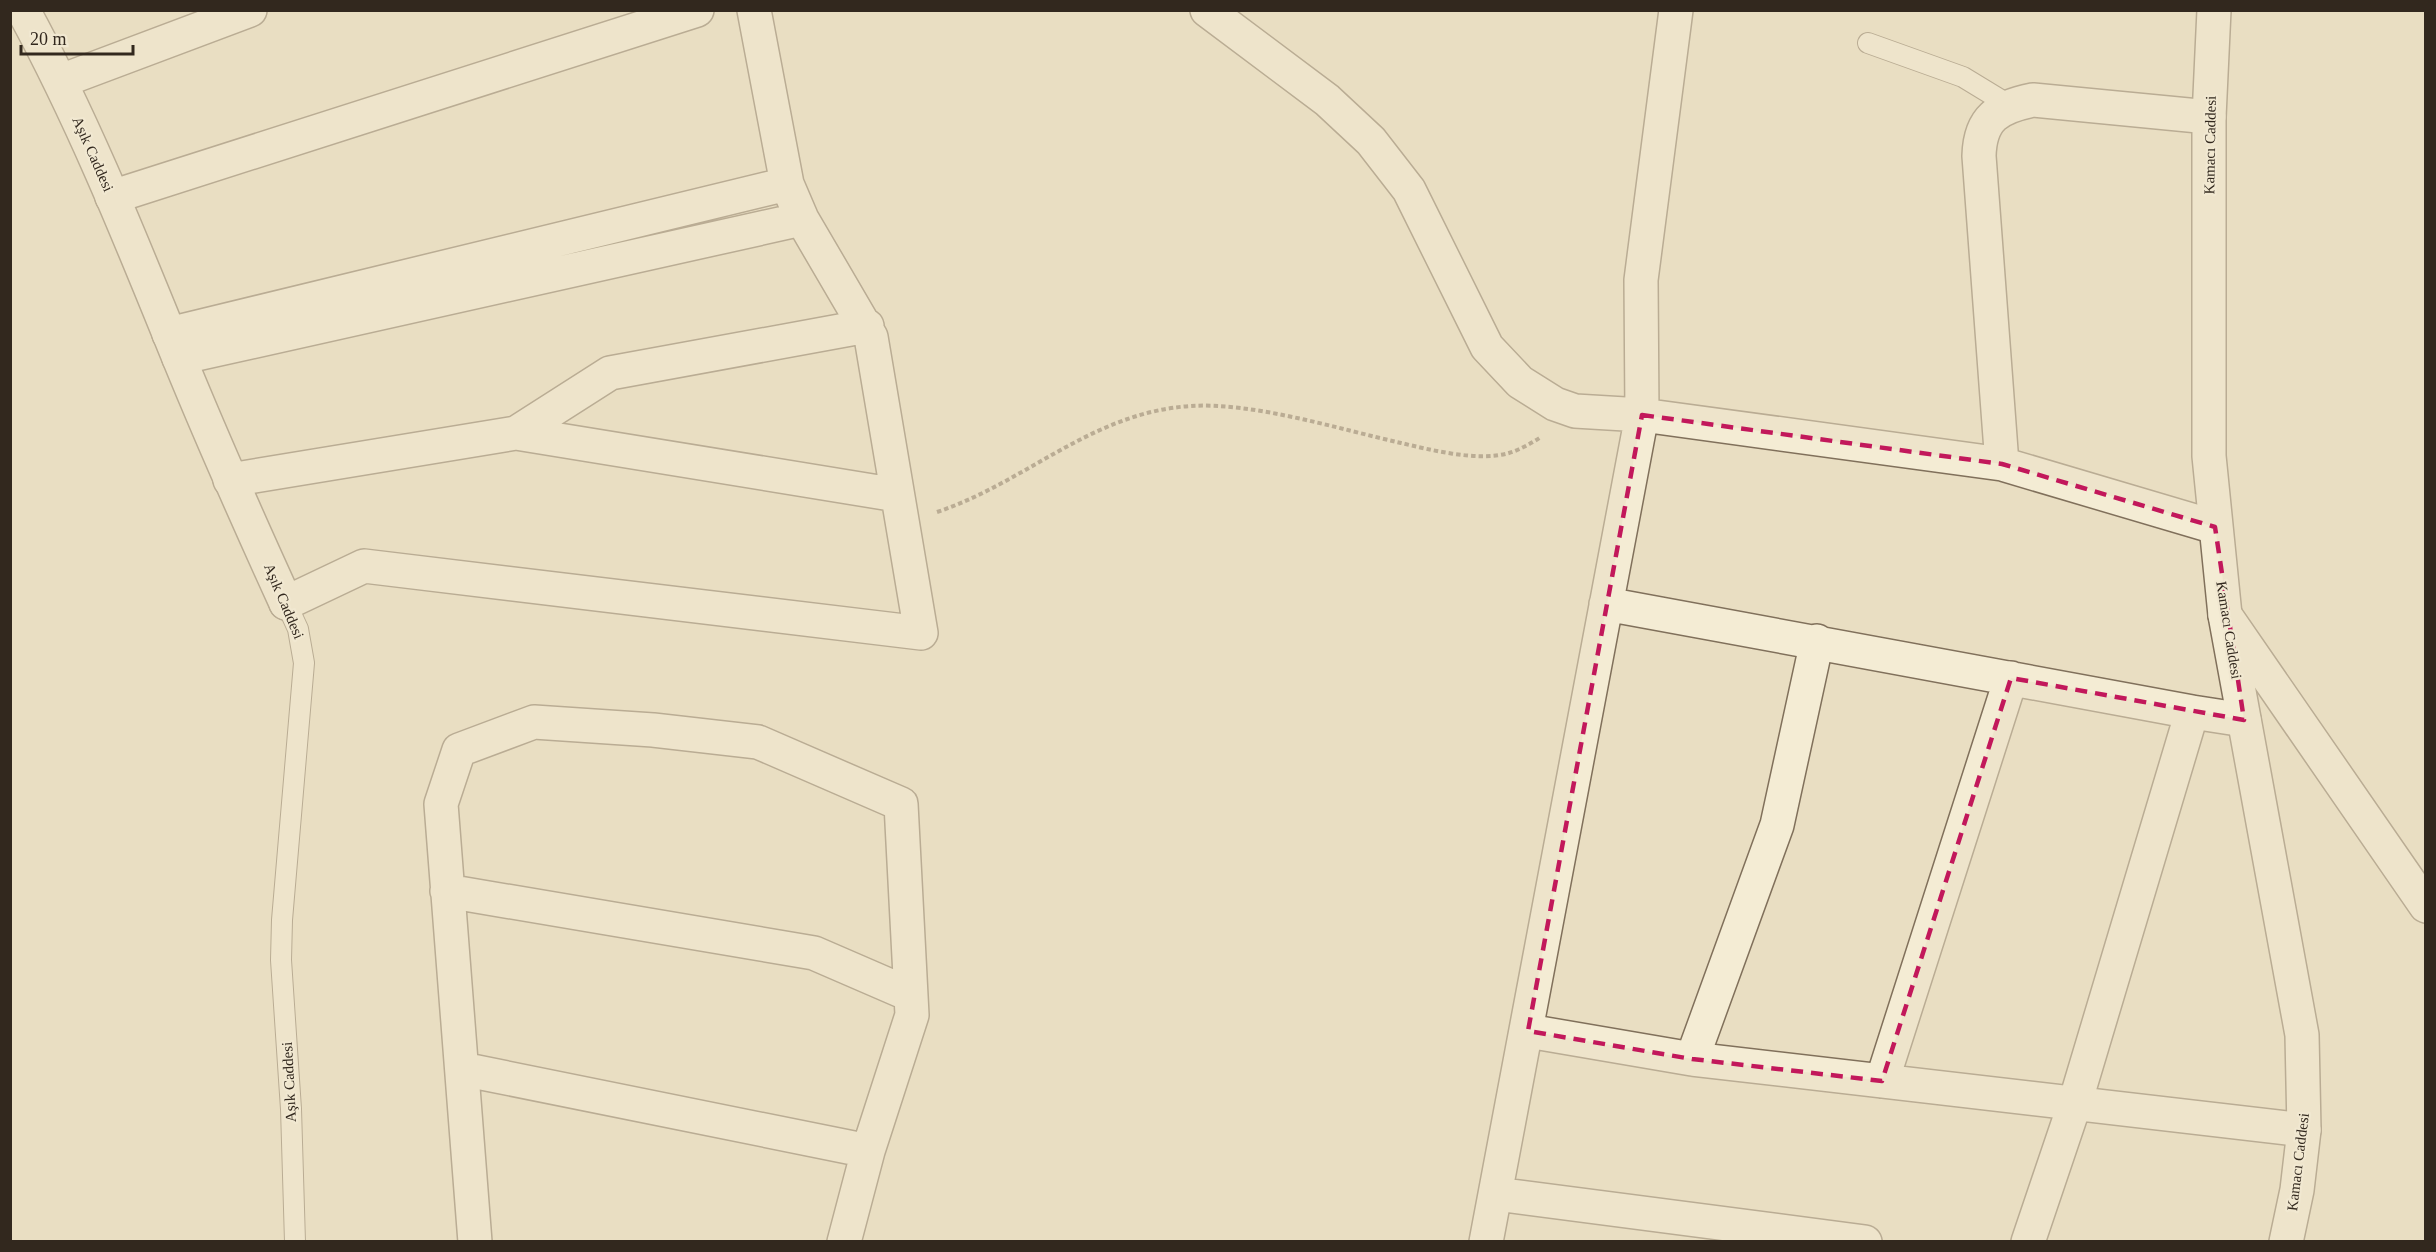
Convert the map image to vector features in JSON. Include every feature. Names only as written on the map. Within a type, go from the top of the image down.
[{"type":"street","name":"Aşık Caddesi","points":[[23,10],[61,81],[230,480],[286,603]]},
{"type":"street","points":[[61,81],[250,10]]},
{"type":"street","points":[[112,197],[697,10]]},
{"type":"street","points":[[286,603],[364,566],[921,633],[867,326],[802,219],[787,184],[754,10]]},
{"type":"street","points":[[1208,10],[1327,100],[1371,141],[1409,190],[1487,347],[1520,382],[1555,404],[1575,411],[1642,415],[2002,464],[2215,527]]},
{"type":"street","points":[[1486,1242],[1528,1031],[1642,415],[1641,280],[1676,10]]},
{"type":"street","name":"Kamacı Caddesi","points":[[2214,10],[2207,330],[2209,456],[2225,615],[2302,1035],[2304,1130],[2297,1190],[2286,1242]]},
{"type":"street","points":[[2002,464],[1979,147],[1979,138],[1990,118],[2009,105],[2033,100],[2210,117]]},
{"type":"street","points":[[174,346],[787,184]]},
{"type":"street","points":[[174,346],[802,219]]},
{"type":"street","points":[[516,433],[610,373],[867,326]]},
{"type":"street","points":[[230,480],[516,433],[900,509]]},
{"type":"street","points":[[1606,604],[2244,720]]},
{"type":"street","points":[[2225,615],[2426,906]]},
{"type":"street","points":[[1692,1059],[1777,825],[1817,641]]},
{"type":"street","points":[[1882,1081],[2011,678]]},
{"type":"street","points":[[2028,1242],[2075,1103],[2192,712]]},
{"type":"street","points":[[476,1242],[441,804],[459,750],[534,722],[653,730],[758,742],[901,804],[912,1015],[868,1151],[844,1242]]},
{"type":"street","points":[[447,891],[814,953],[911,995]]},
{"type":"street","points":[[1528,1031],[1692,1059],[2304,1130]]},
{"type":"street","points":[[462,1069],[868,1151]]},
{"type":"street","points":[[1496,1194],[1865,1242]]},
{"type":"lane","points":[[1868,43],[1964,77],[2009,105]]},
{"type":"lane","name":"Aşık Caddesi","points":[[286,603],[298,629],[304,663],[281,950],[291,1109],[295,1242]]},
{"type":"path","points":[[900,509],[970,501],[1102,427],[1130,416],[1160,409],[1222,405],[1301,420],[1453,455],[1508,454],[1539,439],[1575,411]]},
{"type":"highlighted area","points":[[1642,415],[2002,464],[2215,527],[2244,720],[2011,678],[1882,1081],[1692,1059],[1528,1031]]}]
